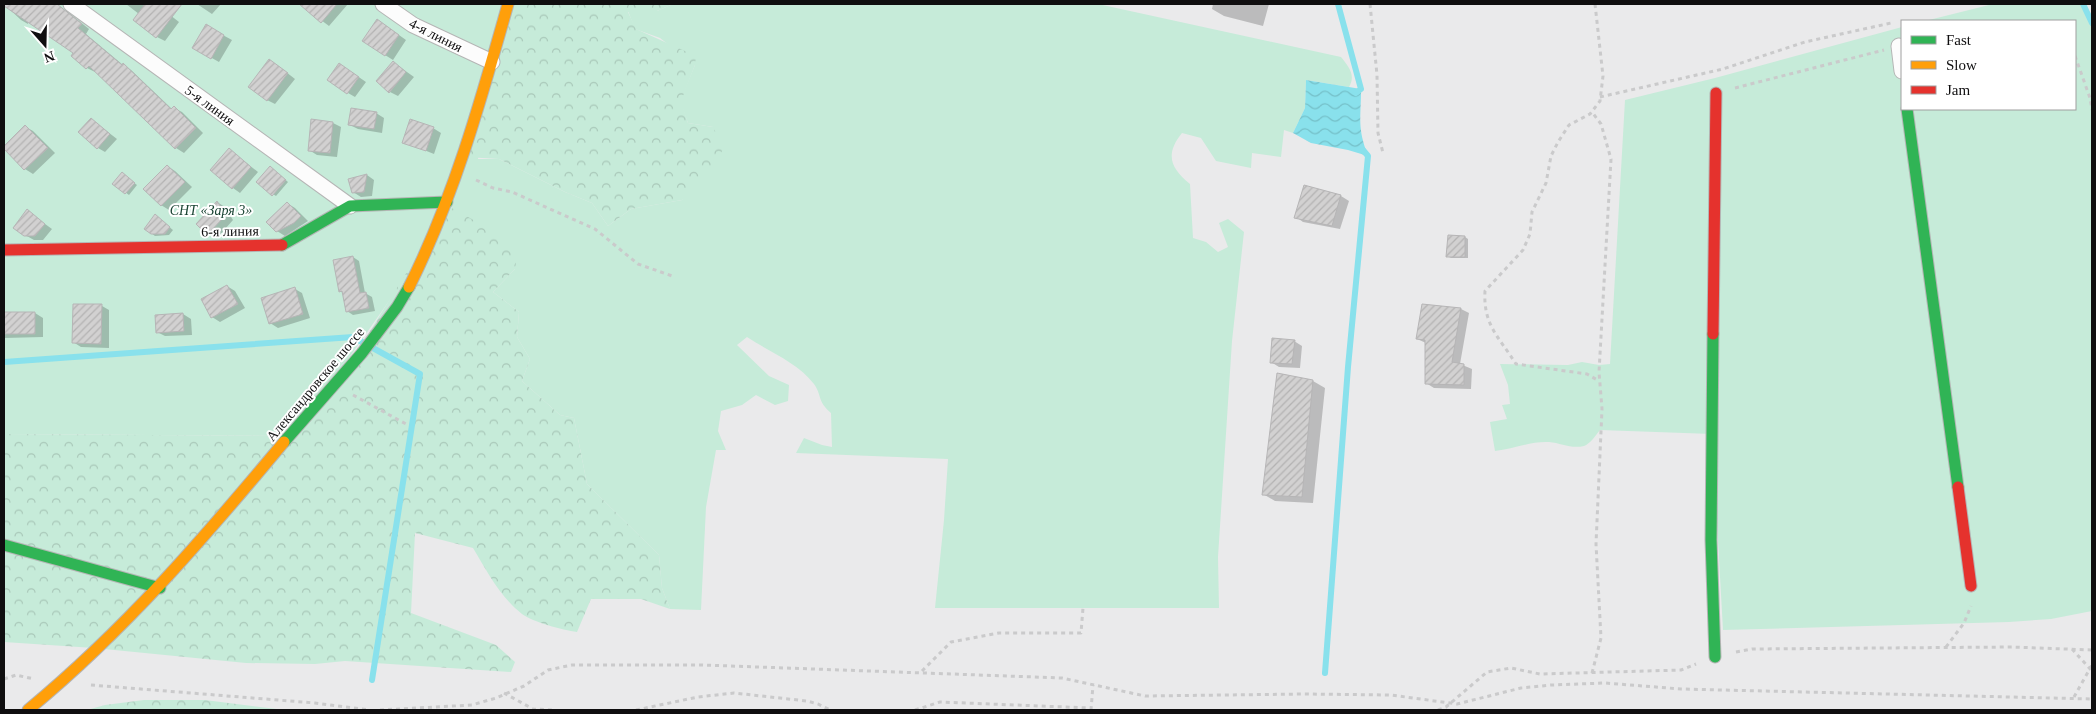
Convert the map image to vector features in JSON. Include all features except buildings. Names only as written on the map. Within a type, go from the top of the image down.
[{"type":"street","name":"5-я линия","points":[[72,4],[350,206]]},
{"type":"street","name":"4-я линия","points":[[383,4],[413,25],[492,62]]},
{"type":"street","name":"Александровское шоссе","points":[[28,710],[64,683],[160,588],[362,354],[401,302],[432,240],[447,202],[492,62],[508,4]]},
{"type":"street","points":[[1899,46],[1901,63]]},
{"type":"street","points":[[1715,657],[1711,540],[1716,92]]},
{"type":"street","points":[[1907,110],[1971,586]]},
{"type":"street","name":"6-я линия","points":[[4,250],[282,245],[350,206],[447,202]]},
{"type":"street","points":[[4,545],[160,588]]},
{"type":"path","points":[[1370,4],[1377,75],[1378,133],[1383,153]]},
{"type":"path","points":[[1595,4],[1603,76],[1600,97],[1592,112],[1569,125],[1558,142],[1551,156],[1546,183],[1532,212],[1530,234],[1523,250],[1485,291],[1485,314],[1492,330],[1516,364],[1587,374],[1600,382]]},
{"type":"path","points":[[1600,97],[1723,69],[1805,42],[1891,23]]},
{"type":"path","points":[[1716,92],[1899,46]]},
{"type":"path","points":[[2076,59],[2090,98],[2092,110]]},
{"type":"path","points":[[1592,112],[1601,124],[1611,159],[1603,285],[1600,382],[1602,409],[1596,544],[1602,638],[1592,673]]},
{"type":"path","points":[[456,173],[493,188],[512,192],[588,226],[638,264],[674,277]]},
{"type":"path","points":[[335,385],[406,424]]},
{"type":"path","points":[[1946,648],[1964,623],[1971,609],[1971,586]]},
{"type":"path","points":[[921,672],[951,642],[999,633],[1081,634],[1083,608]]},
{"type":"path","points":[[1438,710],[1449,704],[1487,672],[1511,668],[1540,674],[1681,670],[1726,653],[1752,649],[1946,648],[2092,650]]},
{"type":"path","points":[[2071,649],[2092,668],[2074,697]]},
{"type":"path","points":[[380,710],[472,705],[496,698],[524,686],[548,670],[572,665],[703,665],[1062,678],[1145,696],[1381,695],[1449,704],[1457,704],[1521,688],[1551,685],[1605,684],[1681,689],[2092,698]]},
{"type":"path","points":[[64,683],[315,703],[370,710]]},
{"type":"path","points":[[915,710],[940,702],[1091,709],[1093,685]]},
{"type":"path","points":[[504,693],[533,709],[552,710]]},
{"type":"path","points":[[636,710],[734,693],[807,701],[830,710]]},
{"type":"green space","name":"СНТ «Заря 3»","points":[[4,4],[509,4],[478,159],[499,159],[565,192],[592,203],[608,226],[631,209],[682,200],[713,127],[688,123],[680,101],[695,65],[660,38],[635,29],[628,11],[657,11],[673,4],[1098,4],[1341,57],[1352,75],[1349,87],[1306,80],[1305,108],[1293,133],[1284,130],[1281,157],[1252,153],[1251,168],[1216,161],[1201,138],[1182,133],[1173,148],[1172,160],[1174,166],[1190,184],[1193,238],[1206,242],[1218,252],[1228,247],[1219,223],[1228,219],[1244,232],[1232,341],[1218,557],[1219,608],[935,608],[948,459],[796,453],[804,438],[832,447],[831,413],[824,405],[814,384],[807,376],[791,363],[747,337],[737,345],[769,376],[789,385],[788,401],[775,405],[756,395],[742,405],[721,411],[718,431],[726,450],[716,450],[706,507],[701,610],[670,609],[662,588],[659,555],[587,484],[574,418],[560,415],[522,381],[530,359],[517,337],[519,312],[493,292],[515,269],[432,240],[294,436],[4,434]]},
{"type":"green space","points":[[509,4],[673,4],[657,11],[628,12],[636,29],[696,56],[695,65],[681,101],[688,123],[713,127],[724,148],[709,172],[682,200],[631,209],[608,226],[592,203],[565,192],[499,159],[465,157]]},
{"type":"green space","points":[[1993,4],[2083,4],[2092,23],[2092,611],[2051,619],[2009,622],[1723,630],[1712,434],[1600,430],[1584,446],[1575,447],[1542,442],[1495,451],[1490,422],[1507,419],[1502,405],[1510,404],[1508,385],[1500,364],[1568,365],[1582,362],[1599,365],[1610,364],[1625,100],[1715,78],[1901,27],[1901,110],[2076,110],[2076,20],[1929,20]]},
{"type":"green space","points":[[448,206],[501,235],[517,256],[515,269],[493,292],[519,312],[517,337],[530,359],[522,381],[560,415],[574,418],[587,484],[659,555],[662,588],[670,609],[641,599],[591,599],[577,632],[548,625],[522,614],[507,600],[494,583],[473,548],[415,533],[411,613],[496,645],[515,662],[511,672],[345,661],[315,664],[246,663],[94,648],[4,642],[4,434],[294,436],[342,376]]},
{"type":"green space","points":[[144,700],[205,700],[285,710],[87,710],[105,705]]},
{"type":"water","points":[[1306,80],[1361,89],[1361,130],[1368,156],[1311,143],[1293,133],[1305,108]]},
{"type":"waterway","points":[[1338,4],[1361,89],[1356,93]]},
{"type":"waterway","points":[[2083,4],[2092,23]]},
{"type":"waterway","points":[[1325,673],[1348,367],[1368,156],[1363,150]]},
{"type":"waterway","points":[[4,362],[353,337],[420,374],[372,680]]},
{"type":"traffic: fast","points":[[1907,110],[1958,487]]},
{"type":"traffic: fast","points":[[282,245],[350,206],[447,202]]},
{"type":"traffic: fast","points":[[284,442],[362,353],[397,307],[409,287]]},
{"type":"traffic: fast","points":[[1713,334],[1711,540],[1715,657]]},
{"type":"traffic: fast","points":[[4,545],[160,588]]},
{"type":"traffic: slow","points":[[409,287],[440,218],[453,183],[477,112],[508,4]]},
{"type":"traffic: slow","points":[[28,710],[98,648],[131,615],[224,513],[284,442]]},
{"type":"traffic: jam","points":[[1713,334],[1716,93]]},
{"type":"traffic: jam","points":[[4,250],[282,245]]},
{"type":"traffic: jam","points":[[1958,487],[1971,586]]}]
